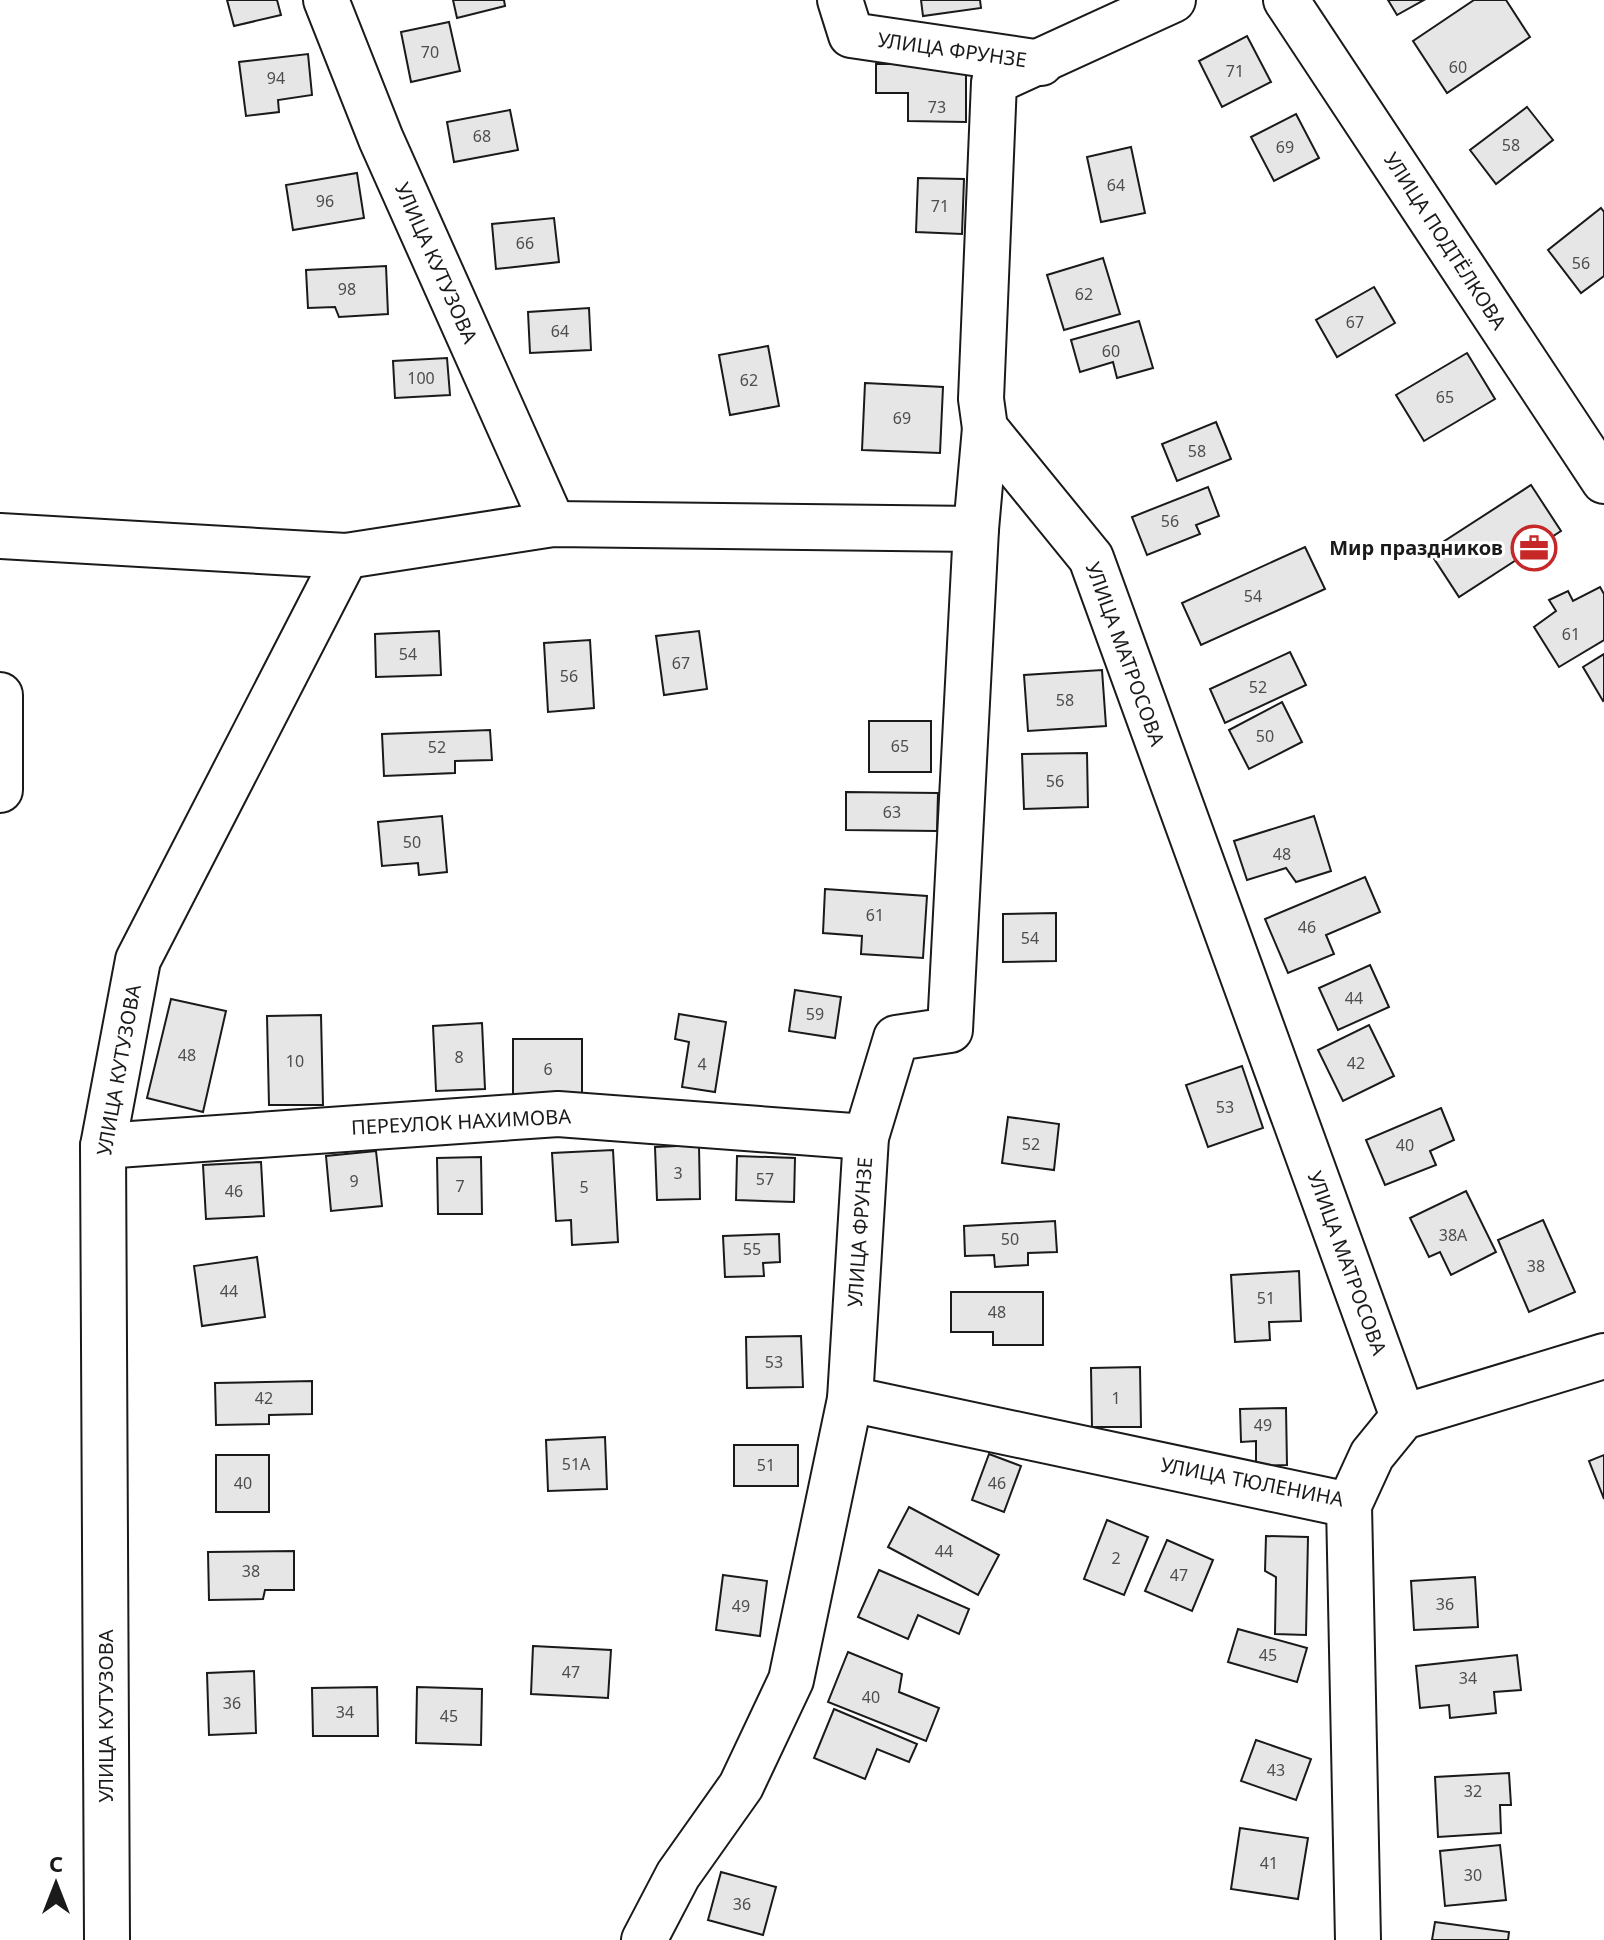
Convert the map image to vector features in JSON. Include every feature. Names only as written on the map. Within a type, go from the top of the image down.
[{"type":"street","name":"УЛИЦА КУТУЗОВА","points":[[326,0],[381,139],[553,524]]},
{"type":"street","name":"УЛИЦА ФРУНЗЕ","points":[[840,0],[851,35],[1041,63]]},
{"type":"street","points":[[0,536],[346,556],[553,524],[976,529],[985,428],[981,399],[994,82],[1173,0]]},
{"type":"street","name":"УЛИЦА ПОДТЁЛКОВА","points":[[1286,0],[1604,481]]},
{"type":"street","name":"УЛИЦА МАТРОСОВА","points":[[985,428],[1091,558],[1403,1417]]},
{"type":"street","name":"УЛИЦА ФРУНЗЕ","points":[[644,1940],[678,1875],[741,1786],[791,1680],[850,1399],[866,1137],[896,1038],[950,1030],[976,529]]},
{"type":"street","name":"УЛИЦА КУТУЗОВА","points":[[107,1940],[103,1146],[138,960],[346,556]]},
{"type":"street","points":[[0,695],[0,790]]},
{"type":"street","name":"ПЕРЕУЛОК НАХИМОВА","points":[[103,1146],[558,1114],[866,1137]]},
{"type":"street","points":[[1403,1417],[1604,1356]]},
{"type":"street","name":"УЛИЦА ТЮЛЕНИНА","points":[[850,1399],[1349,1505],[1372,1455],[1403,1417]]},
{"type":"street","points":[[1349,1505],[1358,1940]]},
{"type":"building","points":[[227,0],[277,0],[281,15],[234,26]]},
{"type":"building","points":[[453,0],[504,0],[505,6],[457,18]]},
{"type":"building","points":[[921,0],[980,0],[981,8],[923,16]]},
{"type":"building","points":[[1388,0],[1424,0],[1397,15]]},
{"type":"building","points":[[1474,0],[1506,0],[1530,37],[1447,93],[1413,41]]},
{"type":"building","points":[[449,22],[460,71],[411,82],[401,32]]},
{"type":"building","points":[[1247,36],[1271,82],[1222,107],[1199,61]]},
{"type":"building","points":[[308,54],[312,95],[278,100],[279,112],[246,116],[239,62]]},
{"type":"building","points":[[876,64],[966,64],[966,122],[908,121],[908,93],[876,93]]},
{"type":"building","points":[[1527,107],[1553,140],[1496,184],[1470,150]]},
{"type":"building","points":[[510,110],[518,150],[454,162],[447,122]]},
{"type":"building","points":[[1296,114],[1319,158],[1274,181],[1251,137]]},
{"type":"building","points":[[1131,147],[1145,213],[1101,222],[1087,157]]},
{"type":"building","points":[[357,173],[364,218],[293,230],[286,185]]},
{"type":"building","points":[[918,178],[964,179],[962,234],[916,232]]},
{"type":"building","points":[[1601,208],[1604,212],[1604,276],[1581,293],[1548,250]]},
{"type":"building","points":[[554,218],[559,262],[496,269],[492,224]]},
{"type":"building","points":[[1103,258],[1120,314],[1064,330],[1047,275]]},
{"type":"building","points":[[386,266],[388,314],[339,317],[335,307],[308,308],[306,270]]},
{"type":"building","points":[[1374,287],[1395,323],[1337,357],[1316,320]]},
{"type":"building","points":[[589,308],[591,350],[530,353],[528,312]]},
{"type":"building","points":[[1139,321],[1153,368],[1117,378],[1113,362],[1080,372],[1071,340]]},
{"type":"building","points":[[768,346],[779,406],[730,415],[719,355]]},
{"type":"building","points":[[1467,353],[1495,399],[1424,441],[1396,395]]},
{"type":"building","points":[[447,358],[450,395],[395,398],[393,361]]},
{"type":"building","points":[[865,383],[943,387],[940,453],[862,450]]},
{"type":"building","points":[[1216,422],[1231,459],[1177,481],[1162,444]]},
{"type":"building","points":[[1531,485],[1561,531],[1459,597],[1429,551]]},
{"type":"building","points":[[1208,487],[1219,516],[1196,525],[1200,534],[1147,555],[1132,517]]},
{"type":"building","points":[[1305,547],[1325,589],[1201,645],[1182,603]]},
{"type":"building","points":[[1600,587],[1604,594],[1604,640],[1559,667],[1534,627],[1556,611],[1549,600],[1568,591],[1573,601]]},
{"type":"building","points":[[439,631],[441,675],[376,677],[375,634]]},
{"type":"building","points":[[699,631],[707,689],[664,695],[656,636]]},
{"type":"building","points":[[590,640],[594,708],[548,712],[544,643]]},
{"type":"building","points":[[1290,652],[1306,685],[1225,723],[1210,689]]},
{"type":"building","points":[[1604,654],[1604,700],[1603,701],[1583,667]]},
{"type":"building","points":[[1102,670],[1106,726],[1028,731],[1024,675]]},
{"type":"building","points":[[1282,702],[1302,742],[1249,769],[1229,730]]},
{"type":"building","points":[[869,721],[931,721],[931,772],[869,772]]},
{"type":"building","points":[[490,730],[492,760],[455,761],[455,773],[384,776],[382,734]]},
{"type":"building","points":[[1087,753],[1088,807],[1024,809],[1022,754]]},
{"type":"building","points":[[846,792],[938,793],[937,831],[846,830]]},
{"type":"building","points":[[442,816],[447,872],[419,875],[418,863],[382,866],[378,822]]},
{"type":"building","points":[[1314,816],[1331,871],[1296,882],[1286,868],[1247,880],[1234,841]]},
{"type":"building","points":[[1365,877],[1380,912],[1326,935],[1334,954],[1288,973],[1265,919]]},
{"type":"building","points":[[825,889],[927,896],[923,958],[861,954],[862,936],[823,933]]},
{"type":"building","points":[[1056,913],[1056,961],[1003,962],[1003,914]]},
{"type":"building","points":[[1370,965],[1389,1007],[1338,1030],[1319,988]]},
{"type":"building","points":[[795,990],[841,997],[835,1038],[789,1031]]},
{"type":"building","points":[[171,999],[226,1011],[203,1112],[147,1098]]},
{"type":"building","points":[[679,1014],[726,1022],[715,1092],[682,1087],[689,1042],[675,1039]]},
{"type":"building","points":[[321,1015],[323,1105],[269,1105],[267,1016]]},
{"type":"building","points":[[482,1023],[485,1089],[436,1091],[433,1026]]},
{"type":"building","points":[[1369,1025],[1394,1076],[1343,1101],[1318,1050]]},
{"type":"building","points":[[513,1039],[582,1039],[582,1099],[513,1099]]},
{"type":"building","points":[[1242,1066],[1263,1128],[1208,1147],[1186,1085]]},
{"type":"building","points":[[1441,1108],[1454,1140],[1430,1151],[1436,1165],[1385,1185],[1366,1140]]},
{"type":"building","points":[[1008,1117],[1059,1124],[1054,1170],[1002,1163]]},
{"type":"building","points":[[699,1145],[700,1199],[657,1200],[655,1147]]},
{"type":"building","points":[[613,1150],[618,1242],[572,1245],[571,1220],[556,1221],[552,1153]]},
{"type":"building","points":[[376,1151],[382,1206],[331,1211],[326,1156]]},
{"type":"building","points":[[737,1156],[795,1158],[794,1202],[736,1200]]},
{"type":"building","points":[[481,1157],[482,1214],[438,1214],[437,1158]]},
{"type":"building","points":[[261,1162],[264,1216],[206,1219],[203,1165]]},
{"type":"building","points":[[1466,1191],[1496,1252],[1451,1275],[1440,1252],[1429,1257],[1410,1218]]},
{"type":"building","points":[[1543,1220],[1575,1292],[1529,1312],[1498,1240]]},
{"type":"building","points":[[1055,1221],[1057,1252],[1028,1253],[1028,1265],[995,1267],[994,1255],[965,1256],[964,1226]]},
{"type":"building","points":[[779,1234],[780,1262],[763,1263],[764,1276],[725,1277],[723,1236]]},
{"type":"building","points":[[257,1257],[265,1317],[202,1326],[194,1266]]},
{"type":"building","points":[[1299,1271],[1301,1321],[1269,1322],[1270,1340],[1235,1342],[1231,1275]]},
{"type":"building","points":[[951,1292],[1043,1292],[1043,1345],[993,1345],[993,1332],[951,1332]]},
{"type":"building","points":[[801,1336],[803,1387],[747,1388],[746,1337]]},
{"type":"building","points":[[1140,1367],[1141,1427],[1092,1427],[1091,1368]]},
{"type":"building","points":[[312,1381],[312,1414],[269,1415],[269,1424],[216,1425],[215,1383]]},
{"type":"building","points":[[1286,1408],[1287,1465],[1256,1466],[1256,1441],[1241,1442],[1240,1409]]},
{"type":"building","points":[[605,1437],[607,1489],[548,1491],[546,1440]]},
{"type":"building","points":[[734,1445],[798,1445],[798,1486],[734,1486]]},
{"type":"building","points":[[989,1454],[1021,1466],[1004,1512],[972,1500]]},
{"type":"building","points":[[216,1455],[269,1455],[269,1512],[216,1512]]},
{"type":"building","points":[[1604,1455],[1604,1499],[1589,1461]]},
{"type":"building","points":[[909,1507],[999,1555],[978,1595],[888,1547]]},
{"type":"building","points":[[1107,1520],[1148,1537],[1124,1595],[1084,1579]]},
{"type":"building","points":[[1266,1536],[1308,1537],[1306,1635],[1275,1634],[1276,1577],[1265,1571]]},
{"type":"building","points":[[1167,1540],[1213,1560],[1192,1611],[1145,1591]]},
{"type":"building","points":[[294,1551],[294,1590],[265,1590],[263,1599],[209,1600],[208,1552]]},
{"type":"building","points":[[879,1570],[969,1609],[959,1634],[918,1615],[908,1639],[858,1617]]},
{"type":"building","points":[[723,1575],[767,1581],[760,1636],[716,1630]]},
{"type":"building","points":[[1475,1577],[1478,1627],[1414,1630],[1411,1581]]},
{"type":"building","points":[[1238,1629],[1307,1648],[1297,1682],[1228,1662]]},
{"type":"building","points":[[533,1646],[611,1650],[608,1698],[531,1694]]},
{"type":"building","points":[[848,1652],[902,1674],[899,1692],[939,1708],[926,1741],[828,1702]]},
{"type":"building","points":[[1517,1655],[1521,1690],[1494,1692],[1496,1713],[1450,1718],[1449,1705],[1420,1708],[1416,1666]]},
{"type":"building","points":[[254,1671],[256,1733],[209,1735],[207,1673]]},
{"type":"building","points":[[377,1687],[378,1736],[313,1736],[312,1688]]},
{"type":"building","points":[[417,1687],[482,1689],[481,1745],[416,1743]]},
{"type":"building","points":[[834,1709],[917,1744],[909,1762],[877,1749],[865,1779],[814,1758]]},
{"type":"building","points":[[1256,1740],[1311,1759],[1296,1800],[1241,1781]]},
{"type":"building","points":[[1509,1773],[1511,1805],[1500,1805],[1501,1833],[1438,1837],[1435,1777]]},
{"type":"building","points":[[1240,1828],[1308,1838],[1298,1899],[1231,1889]]},
{"type":"building","points":[[1500,1845],[1506,1900],[1445,1906],[1440,1851]]},
{"type":"building","points":[[721,1872],[776,1887],[763,1935],[708,1920]]},
{"type":"building","points":[[1435,1922],[1509,1932],[1508,1940],[1432,1940]]},
{"type":"place","name":"Мир праздников","points":[[1534,548]]}]
